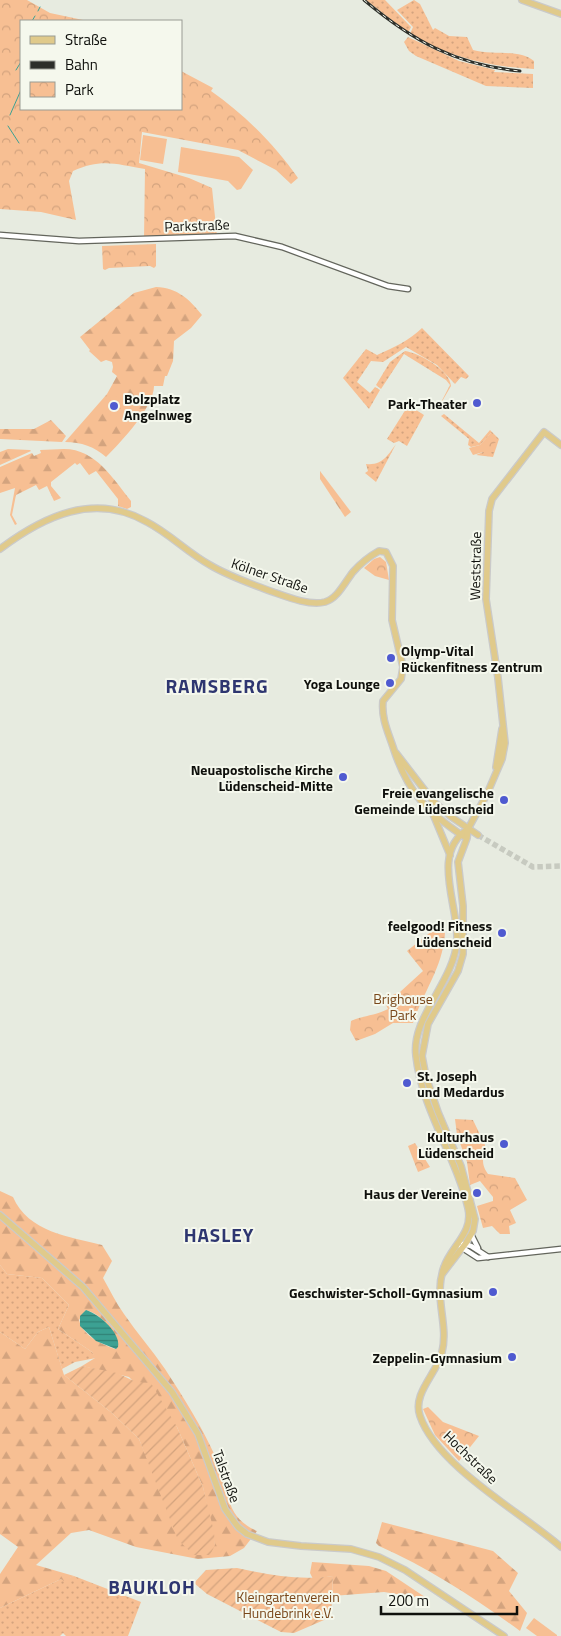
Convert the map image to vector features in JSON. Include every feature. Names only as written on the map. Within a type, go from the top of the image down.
[{"type":"main road","points":[[522,0],[561,14]]},
{"type":"main road","name":"Weststraße","points":[[468,829],[502,759],[505,743],[486,599],[489,511],[492,499],[544,432],[561,445]]},
{"type":"main road","name":"Kölner Straße","points":[[0,549],[31,528],[55,515],[83,509],[116,512],[147,522],[205,563],[226,574],[281,594],[317,603],[325,602],[335,596],[356,568],[379,550],[386,552],[393,566],[392,620],[403,668],[401,678],[387,694],[383,703],[386,730],[395,751],[428,796],[478,835]]},
{"type":"main road","name":"Kölner Straße","points":[[395,751],[397,763],[407,783],[431,811],[467,838]]},
{"type":"main road","points":[[431,811],[450,856]]},
{"type":"main road","points":[[462,1246],[469,1221],[469,1209],[454,1162],[431,1113],[420,1078],[415,1049],[420,1029],[450,969],[456,950],[457,926],[448,873],[450,856],[460,834],[468,829]]},
{"type":"main road","points":[[462,1246],[471,1234],[475,1219],[473,1207],[461,1166],[426,1076],[422,1056],[428,1024],[452,982],[462,958],[464,936],[458,862],[467,838],[468,829]]},
{"type":"main road","name":"Talstraße","points":[[0,1215],[83,1287],[172,1392],[189,1416],[198,1434],[225,1509],[238,1527],[247,1534],[268,1542],[361,1550],[379,1557],[405,1570],[504,1636]]},
{"type":"main road","name":"Hochstraße","points":[[462,1246],[443,1273],[438,1288],[444,1344],[438,1364],[418,1399],[421,1419],[436,1442],[464,1472],[561,1547]]},
{"type":"street","name":"Parkstraße","points":[[0,235],[77,241],[235,236],[282,247],[388,286],[408,289]]},
{"type":"street","points":[[471,1234],[474,1244],[488,1257]]},
{"type":"street","points":[[462,1246],[480,1251]]},
{"type":"street","points":[[462,1246],[478,1258],[561,1249]]},
{"type":"green space","points":[[0,0],[27,0],[50,13],[83,20],[20,20],[20,110],[182,110],[182,72],[213,88],[211,91],[247,120],[269,142],[298,178],[291,184],[276,170],[238,150],[142,132],[139,163],[189,178],[212,188],[217,236],[144,239],[145,169],[109,163],[100,163],[73,171],[69,181],[76,220],[41,212],[0,209]]},
{"type":"green space","points":[[366,0],[385,0],[411,27],[408,33]]},
{"type":"green space","points":[[414,0],[420,4],[433,30],[435,28],[449,36],[467,37],[473,50],[513,53],[528,57],[534,61],[534,69],[501,66],[455,55],[410,34],[413,27],[397,10]]},
{"type":"green space","points":[[408,37],[459,61],[495,70],[494,72],[533,74],[533,88],[486,86],[416,56],[409,51],[404,42]]},
{"type":"green space","points":[[143,135],[167,139],[163,164],[140,160]]},
{"type":"green space","points":[[181,147],[239,157],[253,170],[241,189],[237,190],[228,181],[178,172]]},
{"type":"green space","points":[[156,244],[156,266],[154,268],[150,266],[103,269],[102,246]]},
{"type":"green space","points":[[156,287],[171,290],[182,295],[202,315],[191,328],[174,341],[173,361],[167,376],[165,376],[163,386],[154,386],[153,394],[143,414],[106,457],[97,450],[87,446],[65,442],[107,394],[117,376],[112,372],[112,362],[106,360],[101,362],[89,351],[80,337],[134,293]]},
{"type":"green space","points":[[422,328],[469,376],[466,379],[461,377],[455,384],[437,365],[406,347],[383,362],[371,361],[357,382],[370,393],[375,387],[380,390],[369,409],[343,378],[366,349],[377,355],[407,340]]},
{"type":"green space","points":[[405,351],[433,363],[440,368],[449,380],[451,386],[437,410],[450,385],[446,380],[404,354],[381,389],[376,385],[390,362]]},
{"type":"green space","name":"Bolzplatz Angelnweg","points":[[112,395],[123,400],[116,417],[105,413]]},
{"type":"green space","points":[[413,408],[424,415],[407,446],[399,441],[394,443],[387,439],[406,409]]},
{"type":"green space","points":[[444,414],[479,443],[490,430],[499,439],[493,457],[476,455],[483,452],[491,452],[491,433],[480,445],[471,447],[468,445],[469,439],[441,416]]},
{"type":"green space","points":[[51,420],[66,436],[62,442],[0,439],[0,429],[34,429]]},
{"type":"green space","points":[[491,433],[498,441],[491,445],[494,448],[494,452],[483,452],[473,455],[469,448],[480,445]]},
{"type":"green space","points":[[396,444],[376,482],[365,473],[368,471],[366,464],[380,461],[387,456]]},
{"type":"green space","points":[[8,449],[31,451],[0,465],[0,452]]},
{"type":"green space","points":[[40,450],[75,450],[95,460],[131,501],[131,507],[127,509],[118,506],[118,499],[96,471],[89,475],[80,463],[77,465],[75,463],[51,482],[51,486],[61,498],[54,501],[47,486],[39,490],[36,485],[16,495],[12,515],[17,524],[15,525],[10,515],[15,488],[0,493],[0,467],[32,453],[34,456],[41,453]]},
{"type":"green space","points":[[320,471],[351,512],[345,517],[320,479]]},
{"type":"green space","points":[[380,557],[386,562],[389,580],[375,576],[364,568],[374,559]]},
{"type":"green space","name":"Brighouse Park","points":[[442,923],[445,929],[442,954],[413,1023],[393,1023],[375,1034],[356,1041],[350,1030],[351,1021],[388,1009],[383,999],[400,992],[423,971],[407,951]]},
{"type":"green space","points":[[455,1119],[473,1120],[485,1145],[483,1162],[485,1170],[488,1174],[515,1178],[527,1200],[510,1210],[516,1223],[509,1226],[510,1234],[500,1234],[492,1226],[483,1228],[477,1206],[493,1201],[493,1197],[480,1181],[470,1185],[467,1162],[457,1135]]},
{"type":"green space","points":[[415,1143],[430,1167],[418,1172],[408,1146]]},
{"type":"green space","points":[[0,1191],[13,1197],[20,1209],[39,1225],[64,1236],[102,1245],[112,1261],[103,1278],[121,1310],[165,1369],[199,1424],[211,1446],[220,1469],[232,1509],[246,1525],[257,1531],[244,1548],[230,1556],[198,1559],[136,1547],[89,1530],[71,1533],[36,1565],[74,1576],[64,1581],[61,1579],[0,1608],[0,1574],[18,1547],[0,1534],[0,1332],[25,1349],[38,1332],[49,1327],[64,1375],[112,1413],[139,1439],[154,1475],[215,1545],[203,1487],[177,1427],[129,1377],[82,1366],[95,1358],[92,1352],[58,1329],[69,1305],[42,1278],[7,1274],[0,1265]],"holes":[[[86,1310],[92,1312],[107,1324],[115,1335],[118,1347],[115,1349],[104,1345],[84,1331],[79,1320]]]},
{"type":"green space","points":[[0,1265],[7,1274],[42,1278],[69,1305],[58,1329],[92,1352],[96,1358],[75,1362],[62,1369],[49,1327],[38,1332],[25,1349],[0,1332]]},
{"type":"green space","points":[[82,1366],[117,1373],[136,1382],[151,1383],[177,1427],[203,1487],[214,1532],[215,1545],[210,1555],[194,1555],[178,1540],[139,1439],[112,1413],[64,1375]]},
{"type":"green space","points":[[428,1407],[443,1422],[479,1436],[459,1461],[435,1435],[423,1409]]},
{"type":"green space","points":[[382,1522],[493,1551],[518,1573],[509,1591],[527,1613],[520,1631],[452,1585],[416,1564],[379,1546],[376,1543]]},
{"type":"green space","points":[[312,1562],[369,1566],[386,1571],[428,1599],[384,1592],[332,1596],[333,1576],[313,1579],[310,1573]]},
{"type":"green space","name":"Kleingartenverein Hundebrink e.V.","points":[[237,1568],[297,1578],[333,1576],[331,1617],[294,1633],[281,1632],[207,1594],[194,1583],[206,1570]]},
{"type":"green space","points":[[74,1576],[141,1602],[128,1636],[66,1636],[63,1633],[60,1636],[0,1636],[0,1608],[61,1579],[64,1580]]},
{"type":"green space","points":[[534,1618],[557,1636],[537,1636],[526,1628]]},
{"type":"water","points":[[86,1310],[103,1320],[113,1330],[118,1342],[116,1349],[96,1341],[80,1326],[80,1316]]},
{"type":"waterway","points":[[38,11],[40,7]]},
{"type":"waterway","points":[[33,20],[35,16]]},
{"type":"waterway","points":[[16,70],[20,64]]},
{"type":"waterway","points":[[10,115],[20,92]]},
{"type":"waterway","points":[[8,126],[19,143]]},
{"type":"tunnel","points":[[478,835],[533,867],[561,866]]},
{"type":"railway","points":[[364,0],[400,28],[436,49],[476,63],[520,71]]},
{"type":"place","name":"Park-Theater","points":[[477,403]]},
{"type":"place","name":"Bolzplatz Angelnweg","points":[[114,406]]},
{"type":"place","name":"Olymp-Vital Rückenfitness Zentrum","points":[[391,658]]},
{"type":"place","name":"Yoga Lounge","points":[[390,683]]},
{"type":"place","name":"Neuapostolische Kirche Lüdenscheid-Mitte","points":[[343,777]]},
{"type":"place","name":"Freie evangelische Gemeinde Lüdenscheid","points":[[504,800]]},
{"type":"place","name":"feelgood! Fitness Lüdenscheid","points":[[502,933]]},
{"type":"place","name":"St. Joseph und Medardus","points":[[407,1083]]},
{"type":"place","name":"Kulturhaus Lüdenscheid","points":[[504,1144]]},
{"type":"place","name":"Haus der Vereine","points":[[477,1193]]},
{"type":"place","name":"Geschwister-Scholl-Gymnasium","points":[[493,1292]]},
{"type":"place","name":"Zeppelin-Gymnasium","points":[[512,1357]]},
{"type":"district","name":"RAMSBERG","points":[[217,685]]},
{"type":"district","name":"HASLEY","points":[[219,1234]]},
{"type":"district","name":"BAUKLOH","points":[[152,1586]]}]
